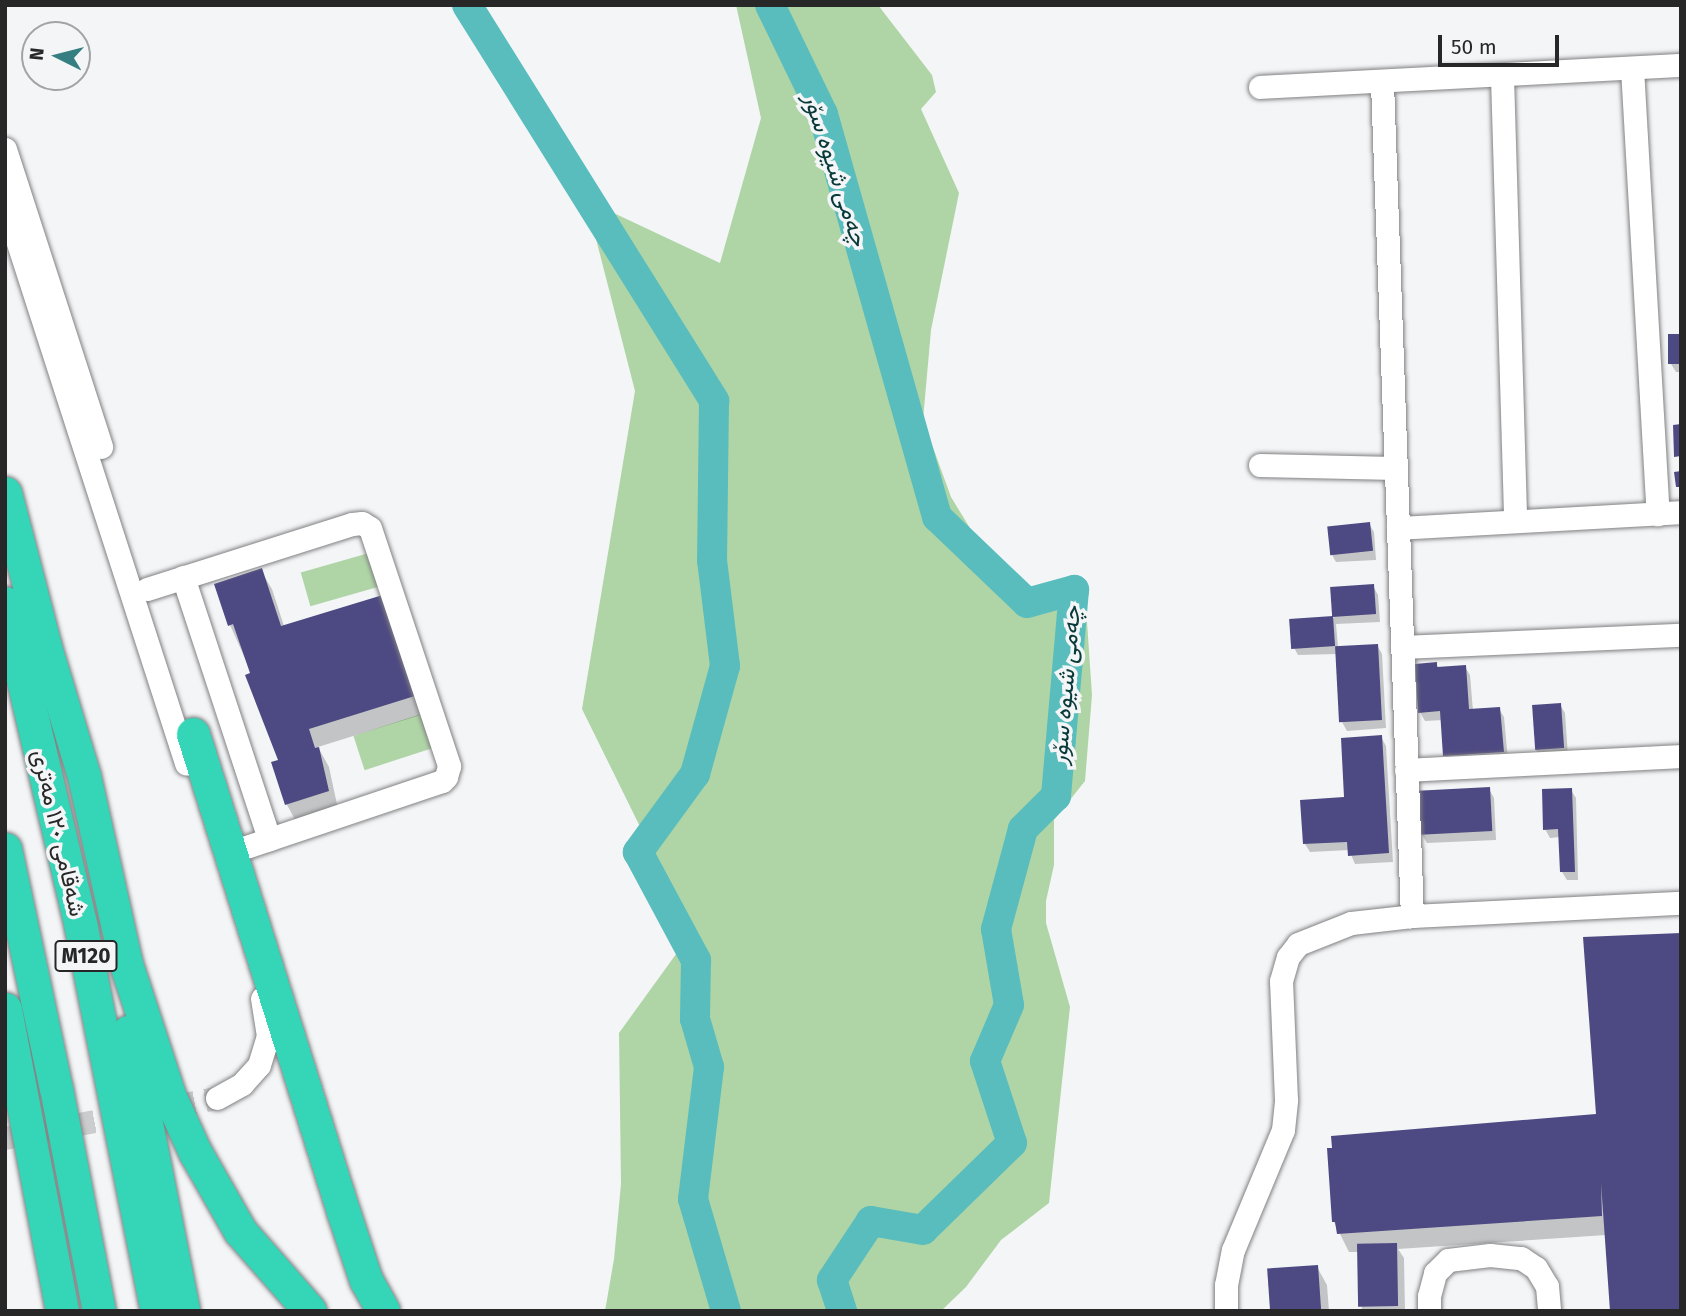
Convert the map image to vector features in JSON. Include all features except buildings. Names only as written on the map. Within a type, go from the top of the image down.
[{"type":"highway","points":[[5,493],[45,647],[95,866],[183,1311]]},
{"type":"highway","name":"شەقامی ١٢٠ مەتری","points":[[5,603],[81,928],[157,1311]]},
{"type":"highway","points":[[45,647],[84,776],[126,964],[169,1095],[195,1152],[240,1231],[267,1266],[310,1311]]},
{"type":"highway","points":[[193,734],[344,1214],[366,1280],[383,1311]]},
{"type":"highway","name":"M120","points":[[5,849],[56,1088],[99,1311]]},
{"type":"highway","points":[[5,1009],[62,1311]]},
{"type":"street","points":[[1259,87],[1382,83],[1681,65]]},
{"type":"street","points":[[1398,528],[1515,519],[1670,513],[1632,68]]},
{"type":"street","points":[[1503,76],[1515,519]]},
{"type":"street","points":[[1382,83],[1412,916]]},
{"type":"street","points":[[5,149],[193,734]]},
{"type":"street","points":[[5,203],[265,1005],[268,1036],[259,1065],[242,1084],[217,1098]]},
{"type":"street","points":[[1259,465],[1395,468]]},
{"type":"street","points":[[146,589],[362,523],[370,528],[383,562],[449,766],[442,781],[231,852]]},
{"type":"street","points":[[183,577],[269,839]]},
{"type":"street","points":[[1402,647],[1681,635]]},
{"type":"street","points":[[1406,770],[1681,757]]},
{"type":"street","points":[[1226,1311],[1226,1285],[1233,1250],[1283,1130],[1286,1100],[1281,981],[1288,957],[1305,939],[1351,923],[1412,916],[1681,903]]},
{"type":"street","points":[[1429,1311],[1429,1296],[1435,1273],[1448,1261],[1490,1255],[1521,1258],[1536,1268],[1547,1286],[1549,1311]]},
{"type":"green space","points":[[736,5],[878,5],[932,75],[936,92],[921,109],[959,193],[931,330],[923,420],[951,497],[1003,582],[1086,607],[1092,695],[1085,781],[1054,820],[1054,865],[1046,901],[1046,923],[1070,1007],[1049,1203],[1001,1240],[966,1287],[941,1311],[605,1311],[614,1259],[621,1184],[619,1033],[692,932],[582,709],[635,391],[586,200],[720,263],[761,118]]},
{"type":"green space","points":[[369,553],[379,587],[310,606],[301,573]]},
{"type":"green space","points":[[421,714],[432,748],[365,770],[353,736]]},
{"type":"waterway","points":[[467,5],[714,401],[712,560],[725,666],[695,774],[638,852],[696,960],[695,1019],[709,1067],[693,1199],[726,1311]]},
{"type":"waterway","name":"چەمی شیوە سۆر","points":[[770,5],[823,114],[937,517],[1027,603],[1074,590],[1056,796],[1023,829],[996,929],[1009,1005],[985,1061],[1012,1143],[923,1230],[871,1221],[832,1280],[842,1311]]},
{"type":"tunnel","points":[[5,1138],[217,1098]]}]
